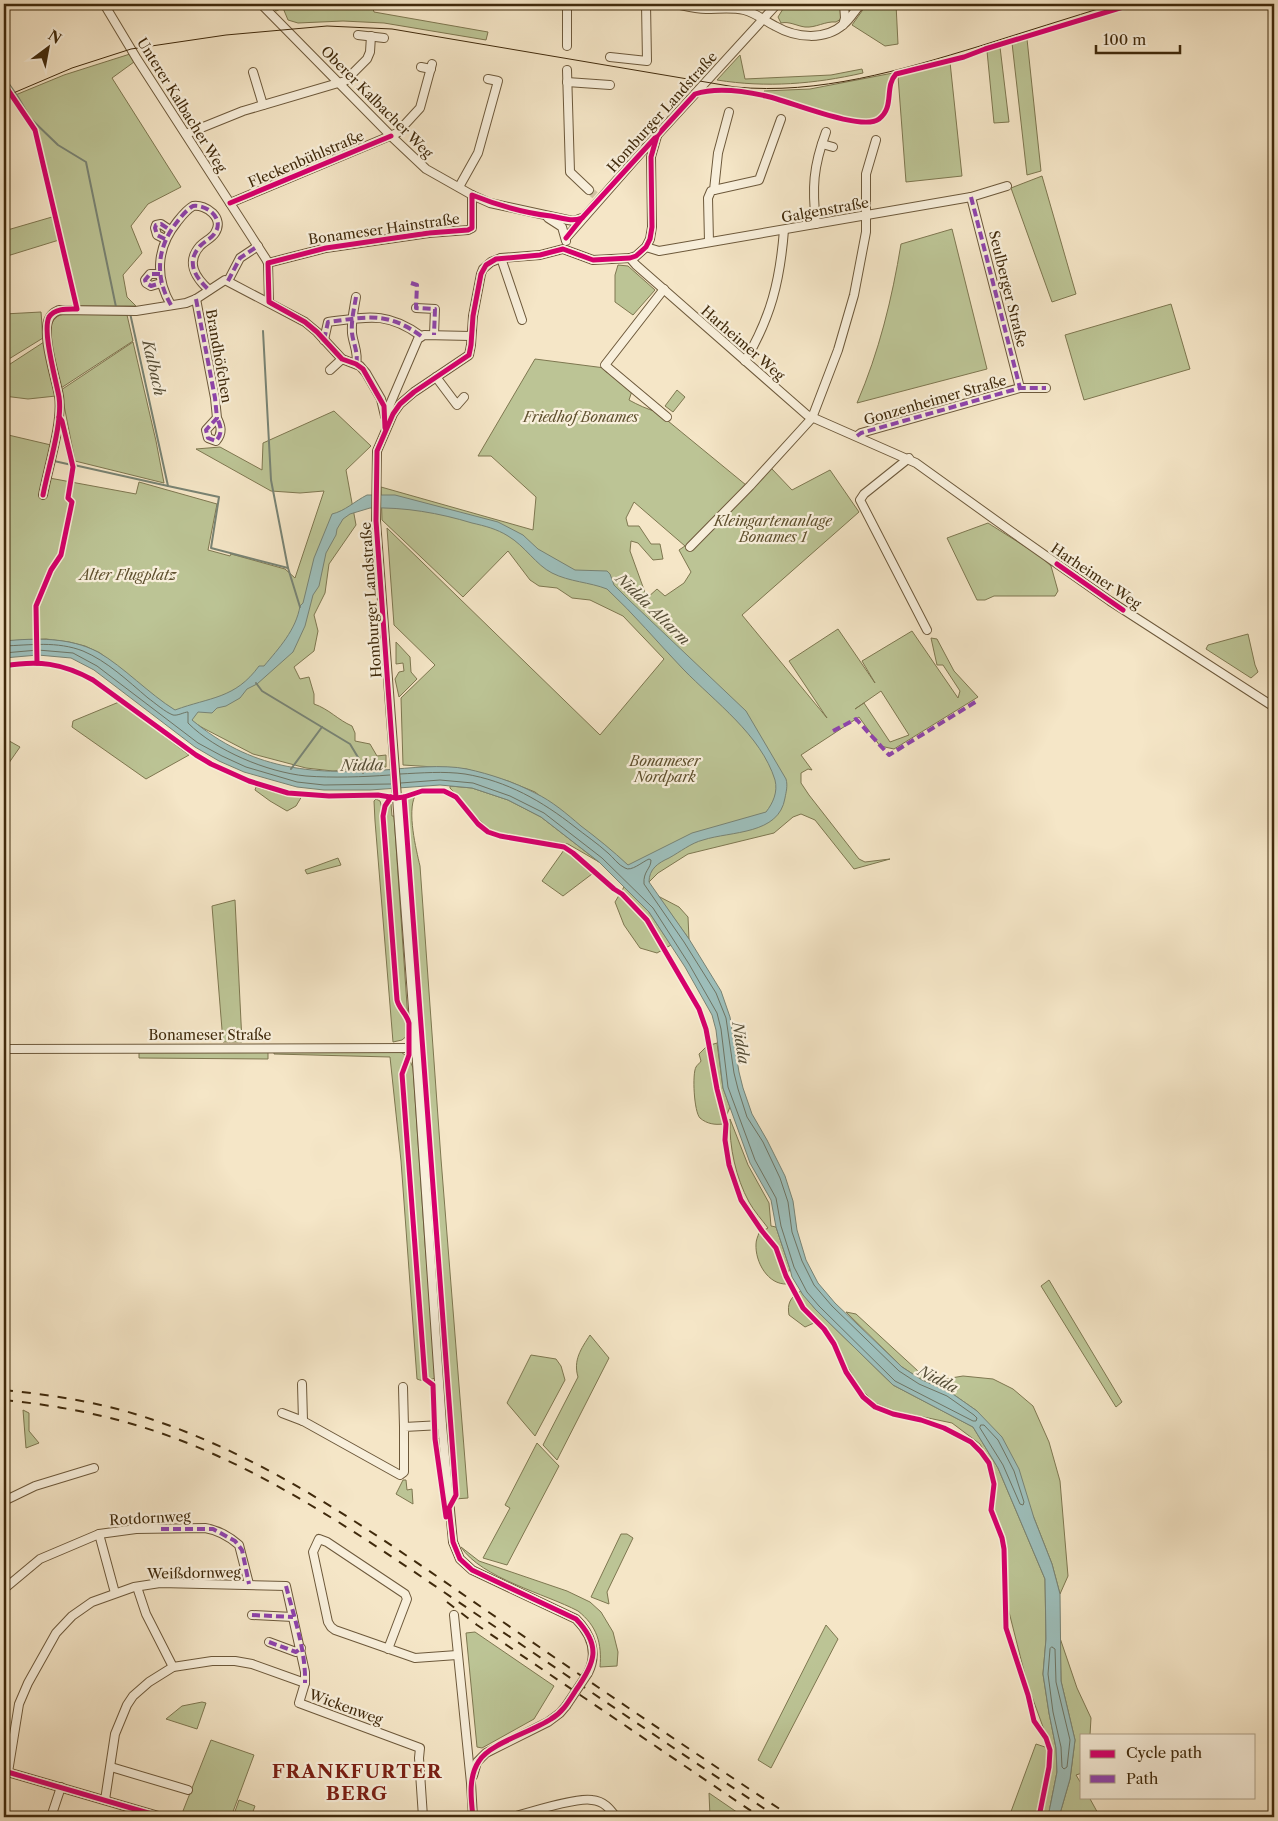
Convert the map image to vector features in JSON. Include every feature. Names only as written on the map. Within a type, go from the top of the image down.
[{"type":"street","name":"Unterer Kalbacher Weg","points":[[104,4],[137,59],[268,263],[269,302]]},
{"type":"street","name":"Oberer Kalbacher Weg","points":[[262,4],[421,165],[472,195],[490,203],[574,221],[582,218]]},
{"type":"street","points":[[567,4],[567,46]]},
{"type":"street","points":[[610,57],[647,61],[646,4]]},
{"type":"street","points":[[676,4],[705,9],[730,6],[750,12],[782,30],[803,36],[825,33],[843,24],[860,5]]},
{"type":"street","name":"Homburger Landstraße","points":[[566,238],[597,198],[631,165],[777,4]]},
{"type":"street","points":[[843,24],[845,18],[844,4]]},
{"type":"street","points":[[844,4],[852,8],[860,5]]},
{"type":"street","points":[[358,35],[384,38]]},
{"type":"street","points":[[186,134],[243,111],[345,81],[366,59],[370,52],[370,36]]},
{"type":"street","name":"Fleckenbühlstraße","points":[[230,203],[397,133],[418,112],[431,67],[421,67]]},
{"type":"street","points":[[567,70],[570,172],[589,190]]},
{"type":"street","points":[[253,72],[263,105]]},
{"type":"street","points":[[459,187],[478,153],[498,81],[488,79]]},
{"type":"street","points":[[567,82],[610,85]]},
{"type":"street","points":[[714,190],[718,153],[728,112]]},
{"type":"street","points":[[709,242],[708,198],[711,192],[760,180],[780,123],[787,130]]},
{"type":"street","points":[[714,127],[723,130]]},
{"type":"street","points":[[816,224],[813,184],[816,163],[826,132]]},
{"type":"street","points":[[43,495],[60,411],[47,337],[47,323],[53,312],[67,309],[129,311],[171,306],[196,299],[222,280],[228,281],[305,322],[342,359],[356,364],[363,369],[381,399],[392,410],[414,392],[469,355],[473,316],[481,274],[486,266],[500,258],[540,255],[558,250],[567,250],[593,260],[630,258],[636,256],[646,247],[652,228],[652,148],[657,136]]},
{"type":"street","points":[[690,547],[750,486],[812,418],[832,368],[847,322],[866,232],[865,184],[870,154],[876,140]]},
{"type":"street","points":[[822,144],[833,147]]},
{"type":"street","points":[[870,154],[880,157]]},
{"type":"street","points":[[631,165],[642,164],[651,171]]},
{"type":"street","name":"Galgenstraße","points":[[646,247],[659,251],[784,230],[971,197],[1007,186]]},
{"type":"street","name":"Bonameser Hainstraße","points":[[268,263],[326,248],[421,234],[468,230],[472,228],[472,195]]},
{"type":"street","name":"Seulberger Straße","points":[[971,197],[1020,388]]},
{"type":"street","points":[[171,306],[161,283],[160,258],[165,239],[170,230],[192,206],[206,208],[215,216],[217,224],[216,232],[198,249],[193,264],[197,278],[209,290]]},
{"type":"street","name":"Oberer Kalbacher Weg","points":[[544,216],[562,227],[566,238]]},
{"type":"street","points":[[165,239],[157,235],[156,225],[161,224],[170,230]]},
{"type":"street","points":[[745,361],[758,340],[770,309],[782,261],[784,230]]},
{"type":"street","points":[[566,238],[567,250]]},
{"type":"street","points":[[228,281],[240,258],[258,246]]},
{"type":"street","points":[[500,258],[522,320]]},
{"type":"street","name":"Harheimer Weg","points":[[630,258],[812,418],[909,458],[1116,605],[1274,707]]},
{"type":"street","points":[[160,274],[150,274],[145,280],[151,286],[161,283]]},
{"type":"street","points":[[664,288],[605,366],[667,417]]},
{"type":"street","points":[[356,297],[352,318],[352,332],[358,358],[356,364]]},
{"type":"street","name":"Brandhöfchen","points":[[196,299],[215,398],[217,418]]},
{"type":"street","points":[[416,308],[436,309],[434,335]]},
{"type":"street","points":[[324,340],[328,322],[352,318],[378,317],[400,323],[421,336],[471,336]]},
{"type":"street","name":"Homburger Landstraße","points":[[421,336],[418,339],[378,447],[376,455],[376,516],[451,1530],[455,1552],[472,1570],[576,1619],[588,1634],[593,1658],[588,1673],[560,1712],[548,1722],[494,1748],[482,1756]]},
{"type":"street","points":[[330,370],[342,359]]},
{"type":"street","points":[[436,377],[457,405],[464,397]]},
{"type":"street","name":"Gonzenheimer Straße","points":[[858,436],[861,433],[1020,388],[1046,388]]},
{"type":"street","points":[[909,458],[864,494],[860,500],[927,630]]},
{"type":"street","name":"Bonameser Straße","points":[[4,1049],[416,1048]]},
{"type":"street","points":[[302,1384],[302,1421]]},
{"type":"street","points":[[282,1413],[302,1421],[400,1475],[404,1472],[402,1387]]},
{"type":"street","points":[[404,1427],[442,1425]]},
{"type":"street","points":[[4,1500],[36,1486],[94,1468]]},
{"type":"street","name":"Rotdornweg","points":[[4,1589],[40,1560],[99,1534],[136,1529],[213,1529],[239,1545],[249,1584]]},
{"type":"street","points":[[99,1534],[115,1593]]},
{"type":"street","points":[[388,1649],[407,1599],[405,1594],[327,1542],[319,1539],[313,1552],[329,1624],[335,1630],[388,1649],[415,1658],[457,1655]]},
{"type":"street","name":"Weißdornweg","points":[[6,1771],[19,1704],[56,1633],[72,1616],[92,1602],[137,1587],[174,1583],[286,1586],[294,1617]]},
{"type":"street","points":[[137,1587],[146,1614],[173,1667]]},
{"type":"street","points":[[454,1615],[473,1817]]},
{"type":"street","points":[[252,1616],[294,1617],[301,1648],[305,1683]]},
{"type":"street","points":[[269,1642],[296,1652],[301,1648]]},
{"type":"street","name":"Wickenweg","points":[[105,1800],[115,1734],[127,1705],[133,1696],[149,1682],[173,1667],[212,1660],[235,1660],[252,1664],[305,1683],[299,1703],[420,1748],[419,1758],[424,1817]]},
{"type":"street","points":[[467,1744],[482,1756],[474,1769],[471,1783]]},
{"type":"street","points":[[111,1767],[188,1790]]},
{"type":"street","points":[[6,1771],[162,1817]]},
{"type":"street","points":[[51,1817],[61,1787]]},
{"type":"street","points":[[513,1817],[579,1800],[594,1800],[609,1807],[616,1817]]},
{"type":"green space","points":[[268,4],[376,4],[373,9],[374,12],[488,32],[486,40],[384,23],[343,21],[298,23],[288,20],[283,8],[276,11]]},
{"type":"green space","points":[[786,4],[840,4],[841,19],[836,22],[809,27],[781,23],[778,17]]},
{"type":"green space","points":[[867,4],[896,4],[898,44],[885,46],[852,25]]},
{"type":"green space","points":[[1027,39],[1041,171],[1027,175],[1012,43]]},
{"type":"green space","points":[[1000,47],[1009,122],[994,123],[987,51]]},
{"type":"green space","points":[[130,54],[134,62],[112,78],[181,187],[148,204],[131,226],[142,253],[123,275],[127,297],[136,306],[78,306],[53,217],[36,139],[31,125],[13,96],[64,75]]},
{"type":"green space","points":[[740,55],[745,79],[831,75],[862,69],[863,73],[827,80],[790,84],[754,84],[717,80]]},
{"type":"green space","points":[[950,62],[962,176],[906,182],[898,76]]},
{"type":"green space","points":[[893,73],[888,107],[879,120],[871,123],[851,121],[768,96],[764,91],[810,89]]},
{"type":"green space","points":[[1042,176],[1076,294],[1052,302],[1011,188]]},
{"type":"green space","points":[[52,217],[59,240],[4,257],[4,231]]},
{"type":"green space","points":[[952,229],[987,369],[857,403],[884,325],[901,244]]},
{"type":"green space","points":[[618,265],[628,266],[655,290],[633,315],[615,302],[615,275]]},
{"type":"green space","points":[[1171,304],[1190,369],[1084,400],[1065,335]]},
{"type":"green space","points":[[41,312],[43,338],[4,362],[4,314]]},
{"type":"green space","points":[[65,314],[127,315],[133,341],[61,388],[52,346],[51,329],[54,319]]},
{"type":"green space","points":[[47,340],[56,396],[28,399],[4,396],[4,368]]},
{"type":"green space","points":[[133,342],[164,483],[75,461],[61,390]]},
{"type":"green space","points":[[535,359],[605,368],[606,372],[612,374],[632,391],[629,400],[657,412],[746,485],[686,546],[695,547],[771,468],[792,490],[830,470],[859,512],[742,615],[827,718],[789,661],[838,629],[875,683],[862,661],[912,631],[958,698],[960,691],[943,665],[937,665],[931,638],[937,639],[954,671],[978,697],[894,749],[880,746],[859,717],[801,755],[812,770],[808,769],[801,773],[801,783],[859,859],[865,862],[890,859],[854,869],[815,820],[801,814],[793,817],[774,833],[688,854],[658,873],[649,882],[535,792],[508,781],[466,769],[403,765],[401,698],[435,665],[394,625],[387,528],[600,735],[664,659],[623,616],[590,600],[572,598],[557,588],[539,586],[530,580],[508,551],[463,597],[382,520],[381,487],[533,530],[536,497],[491,456],[478,456]],"holes":[[[634,502],[685,546],[679,550],[691,572],[684,583],[665,596],[657,589],[647,598],[630,551],[631,541],[638,543],[653,560],[663,559],[660,544],[651,544],[639,526],[628,526],[626,518]],[[881,691],[909,735],[890,742],[864,703],[855,709]]]},
{"type":"green space","points":[[677,390],[685,397],[673,412],[665,406]]},
{"type":"green space","name":"Alter Flugplatz","points":[[334,411],[371,446],[346,470],[356,525],[329,564],[325,593],[314,615],[318,631],[314,651],[294,667],[300,679],[309,677],[314,694],[314,704],[352,726],[355,733],[355,741],[370,744],[377,756],[386,755],[386,767],[333,771],[306,768],[253,754],[203,728],[160,701],[100,653],[85,646],[46,639],[4,641],[4,434],[51,445],[44,477],[136,494],[139,482],[217,504],[208,550],[230,556],[231,554],[285,569],[295,578],[324,491],[300,493],[271,491],[196,449],[220,447],[262,470],[263,443]]},
{"type":"green space","points":[[988,523],[1040,556],[1051,566],[1058,591],[1055,596],[994,596],[985,600],[977,600],[947,538]]},
{"type":"green space","points":[[1248,634],[1258,672],[1251,678],[1206,649],[1208,645]]},
{"type":"green space","points":[[396,642],[410,657],[411,672],[417,679],[399,697],[395,679],[399,672],[404,671],[403,663],[396,664]]},
{"type":"green space","points":[[119,702],[189,755],[146,779],[72,727],[73,721]]},
{"type":"green space","points":[[4,738],[20,747],[4,770]]},
{"type":"green space","points":[[450,786],[472,788],[508,800],[541,817],[599,862],[568,844],[500,833],[487,828]]},
{"type":"green space","points":[[256,787],[285,795],[302,796],[296,806],[287,811],[255,790]]},
{"type":"green space","points":[[415,796],[412,821],[420,866],[468,1498],[455,1499],[451,1496],[424,1132],[420,1048],[399,801]]},
{"type":"green space","points":[[376,799],[380,801],[382,808],[386,809],[391,804],[392,816],[394,816],[409,1034],[402,1040],[393,1042],[375,821],[374,801]]},
{"type":"green space","points":[[564,850],[573,854],[592,874],[563,896],[542,881]]},
{"type":"green space","points":[[338,858],[341,865],[307,874],[305,870]]},
{"type":"green space","points":[[624,887],[649,912],[671,945],[657,953],[640,948],[624,925],[615,902]]},
{"type":"green space","points":[[658,896],[679,907],[688,917],[689,939]]},
{"type":"green space","points":[[235,900],[242,1042],[223,1042],[212,906]]},
{"type":"green space","points":[[717,1043],[723,1088],[730,1107],[723,1124],[708,1123],[700,1118],[695,1101],[695,1071],[696,1066],[701,1061],[699,1054],[707,1046]]},
{"type":"green space","points":[[139,1051],[268,1051],[268,1059],[139,1058]]},
{"type":"green space","points":[[274,1051],[401,1052],[409,1058],[413,1068],[425,1244],[437,1377],[427,1380],[417,1379],[401,1161],[390,1057],[274,1054]]},
{"type":"green space","points":[[730,1119],[748,1165],[769,1203],[771,1226],[776,1227],[790,1269],[787,1284],[774,1281],[760,1265],[756,1251],[757,1238],[759,1233],[768,1228],[751,1205],[740,1183],[732,1151]]},
{"type":"green space","points":[[1049,1280],[1122,1402],[1116,1407],[1041,1286]]},
{"type":"green space","points":[[801,1291],[816,1310],[893,1385],[973,1427],[998,1468],[1045,1579],[1046,1639],[1043,1674],[1056,1748],[1057,1772],[1048,1817],[1009,1817],[1036,1744],[1051,1749],[1027,1683],[1008,1608],[1007,1547],[994,1514],[995,1473],[980,1444],[952,1423],[895,1411],[875,1403],[860,1388],[828,1329],[815,1317],[814,1323],[805,1327],[789,1315],[788,1307],[790,1301]]},
{"type":"green space","points":[[846,1312],[856,1314],[918,1371],[939,1380],[963,1376],[993,1379],[1013,1389],[1033,1406],[1049,1442],[1060,1481],[1068,1576],[1060,1594],[1052,1564],[1034,1518],[977,1411],[950,1392],[922,1380],[902,1367]]},
{"type":"green space","points":[[590,1335],[609,1358],[557,1460],[543,1445],[578,1377],[577,1360]]},
{"type":"green space","points":[[531,1355],[556,1359],[561,1366],[565,1380],[535,1436],[507,1403]]},
{"type":"green space","points":[[23,1410],[29,1413],[29,1431],[39,1443],[26,1448]]},
{"type":"green space","points":[[537,1443],[559,1466],[507,1565],[483,1558],[510,1508],[505,1505]]},
{"type":"green space","points":[[403,1480],[406,1480],[407,1490],[412,1489],[413,1504],[396,1494]]},
{"type":"green space","points":[[621,1534],[627,1534],[633,1538],[607,1592],[609,1604],[591,1597]]},
{"type":"green space","points":[[461,1547],[479,1561],[567,1591],[590,1602],[601,1612],[613,1632],[618,1652],[617,1666],[600,1667],[600,1650],[597,1636],[590,1623],[578,1611],[483,1568],[470,1558]]},
{"type":"green space","points":[[826,1625],[838,1639],[771,1768],[758,1760]]},
{"type":"green space","points":[[475,1632],[554,1686],[534,1719],[482,1748],[477,1747],[466,1633]]},
{"type":"green space","points":[[1060,1638],[1077,1688],[1091,1718],[1090,1734],[1080,1734],[1080,1774],[1076,1775],[1080,1782],[1080,1798],[1090,1798],[1100,1817],[1059,1817],[1070,1779],[1075,1740],[1061,1681]]},
{"type":"green space","points":[[206,1703],[197,1729],[166,1719],[182,1706]]},
{"type":"green space","points":[[211,1740],[254,1755],[231,1817],[181,1816]]},
{"type":"green space","points":[[709,1793],[744,1817],[710,1817]]},
{"type":"green space","points":[[239,1800],[255,1806],[251,1817],[233,1817]]},
{"type":"water","points":[[367,495],[395,495],[498,522],[523,535],[538,549],[575,570],[607,571],[614,585],[746,711],[786,779],[785,798],[781,810],[774,819],[752,830],[694,843],[658,864],[652,870],[649,882],[689,939],[721,991],[730,1017],[743,1088],[752,1114],[785,1176],[793,1201],[797,1230],[806,1260],[818,1283],[835,1303],[902,1367],[922,1380],[950,1392],[977,1411],[1002,1437],[1019,1469],[1034,1518],[1052,1564],[1060,1594],[1061,1681],[1075,1740],[1070,1779],[1059,1817],[1048,1817],[1057,1772],[1056,1748],[1043,1674],[1046,1639],[1045,1579],[998,1468],[973,1427],[893,1385],[803,1295],[792,1277],[776,1227],[771,1200],[750,1163],[723,1088],[716,1030],[712,1015],[685,967],[649,912],[599,862],[541,817],[508,800],[472,788],[440,785],[370,790],[324,790],[297,787],[272,780],[244,772],[219,761],[195,747],[94,670],[71,658],[38,655],[4,658],[4,641],[40,639],[64,641],[98,652],[175,710],[221,696],[241,685],[259,666],[264,666],[286,638],[295,623],[300,606],[303,603],[314,558],[332,514],[337,513]],"holes":[[[370,508],[409,510],[460,519],[495,530],[514,540],[546,570],[566,578],[607,589],[683,669],[736,720],[759,748],[776,784],[774,797],[766,812],[692,833],[628,865],[565,812],[541,796],[484,773],[447,767],[331,771],[282,765],[259,759],[236,749],[192,720],[198,712],[212,713],[217,708],[226,706],[240,698],[247,689],[257,684],[293,652],[305,626],[313,595],[319,586],[326,553],[343,519],[350,514]]]},
{"type":"waterway","name":"Kalbach","points":[[4,77],[30,118],[58,145],[86,162],[117,307]]},
{"type":"waterway","name":"Kalbach","points":[[130,313],[168,486],[219,497],[211,548],[288,568],[300,607]]},
{"type":"waterway","points":[[263,331],[271,480],[288,568]]},
{"type":"waterway","points":[[54,461],[72,465]]},
{"type":"waterway","points":[[74,465],[168,486]]},
{"type":"waterway","name":"Nidda","points":[[256,683],[262,691],[350,744],[359,759],[363,773]]},
{"type":"waterway","points":[[291,769],[322,727]]},
{"type":"tunnel","points":[[589,190],[596,196]]},
{"type":"tram line","points":[[4,97],[72,68],[131,49],[226,35],[327,26],[392,29],[735,87],[766,89],[798,87],[829,84],[890,72],[1114,4]]},
{"type":"railway","points":[[4,1390],[64,1398],[125,1411],[175,1428],[223,1448],[270,1471],[315,1497],[404,1554],[792,1817]]},
{"type":"railway","points":[[4,1400],[33,1403],[118,1420],[168,1436],[217,1456],[265,1479],[356,1533],[777,1817]]},
{"type":"railway","points":[[447,1602],[477,1625],[760,1817]]},
{"type":"marked path","points":[[971,197],[1020,388]]},
{"type":"marked path","points":[[171,305],[160,274],[162,253],[170,232],[188,209],[193,206],[203,207],[213,213],[218,222],[215,233],[200,246],[193,258],[196,275],[209,290]]},
{"type":"marked path","points":[[165,239],[157,235],[156,225],[161,224],[170,230]]},
{"type":"marked path","points":[[228,281],[240,258],[258,246]]},
{"type":"marked path","points":[[160,274],[150,274],[145,280],[151,286],[161,283]]},
{"type":"marked path","points":[[411,283],[417,285],[416,308],[435,309],[434,335]]},
{"type":"marked path","points":[[356,297],[352,328],[357,356],[356,364]]},
{"type":"marked path","points":[[196,299],[215,398],[217,418],[206,430],[208,438],[216,441],[221,429],[217,418]]},
{"type":"marked path","points":[[324,340],[328,322],[366,318],[387,319],[409,328],[421,336]]},
{"type":"marked path","points":[[857,436],[861,433],[1020,388],[1046,388]]},
{"type":"marked path","points":[[833,731],[856,719],[889,755],[977,701]]},
{"type":"marked path","points":[[161,1529],[213,1529],[235,1541],[242,1550],[249,1584]]},
{"type":"marked path","points":[[286,1586],[302,1646],[305,1683]]},
{"type":"marked path","points":[[252,1615],[293,1617]]},
{"type":"marked path","points":[[269,1642],[296,1652],[301,1648]]},
{"type":"cycle path","points":[[566,238],[695,94],[721,90],[749,93],[777,99],[842,119],[870,122],[879,119],[887,109],[892,79],[896,74],[964,57],[1133,4]]},
{"type":"cycle path","points":[[4,84],[35,130],[77,309],[55,312],[49,317],[47,324],[48,344],[60,407],[57,432],[43,495]]},
{"type":"cycle path","points":[[230,203],[391,136]]},
{"type":"cycle path","points":[[396,798],[376,521],[377,451],[393,414],[400,404],[414,392],[469,355],[473,316],[481,274],[486,265],[496,259],[540,255],[563,249],[593,260],[630,258],[636,256],[646,247],[650,239],[652,227],[651,157],[657,136]]},
{"type":"cycle path","points":[[385,428],[384,406],[363,369],[356,364],[342,359],[305,322],[269,302],[268,263],[326,248],[429,233],[468,230],[472,228],[472,195],[531,213],[571,220],[582,218]]},
{"type":"cycle path","points":[[37,663],[36,606],[51,570],[61,555],[72,502],[68,498],[73,467],[62,421],[59,417]]},
{"type":"cycle path","points":[[1057,564],[1123,610]]},
{"type":"cycle path","points":[[4,666],[28,663],[50,664],[82,674],[211,764],[249,781],[288,793],[329,796],[378,795],[396,798],[422,791],[444,791],[456,797],[478,824],[488,832],[500,836],[564,847],[622,894],[647,920],[699,1009],[706,1029],[717,1089],[726,1124],[725,1140],[729,1165],[741,1200],[776,1248],[786,1276],[803,1308],[824,1329],[834,1344],[846,1372],[863,1397],[875,1407],[944,1428],[971,1442],[989,1463],[994,1484],[991,1510],[1002,1538],[1004,1549],[1006,1628],[1028,1695],[1034,1721],[1046,1738],[1050,1750],[1049,1767],[1039,1817]]},
{"type":"cycle path","points":[[391,797],[385,806],[383,816],[397,1000],[409,1023],[409,1055],[402,1074],[425,1379],[433,1385],[435,1439],[446,1517]]},
{"type":"cycle path","points":[[404,797],[456,1495],[449,1508],[453,1542],[460,1559],[472,1570],[576,1619],[590,1638],[593,1654],[583,1680],[559,1713],[543,1724],[502,1743],[484,1755],[479,1761],[472,1781],[473,1817]]},
{"type":"cycle path","points":[[4,1771],[162,1817]]},
{"type":"district","name":"FRANKFURTER BERG","points":[[357,1782]]},
{"type":"park label","name":"Friedhof Bonames","points":[[581,417]]},
{"type":"park label","name":"Kleingartenanlage Bonames 1","points":[[773,530]]},
{"type":"park label","name":"Bonameser Nordpark","points":[[665,770]]},
{"type":"water label","name":"Nidda Altarm","points":[[653,609]]}]
